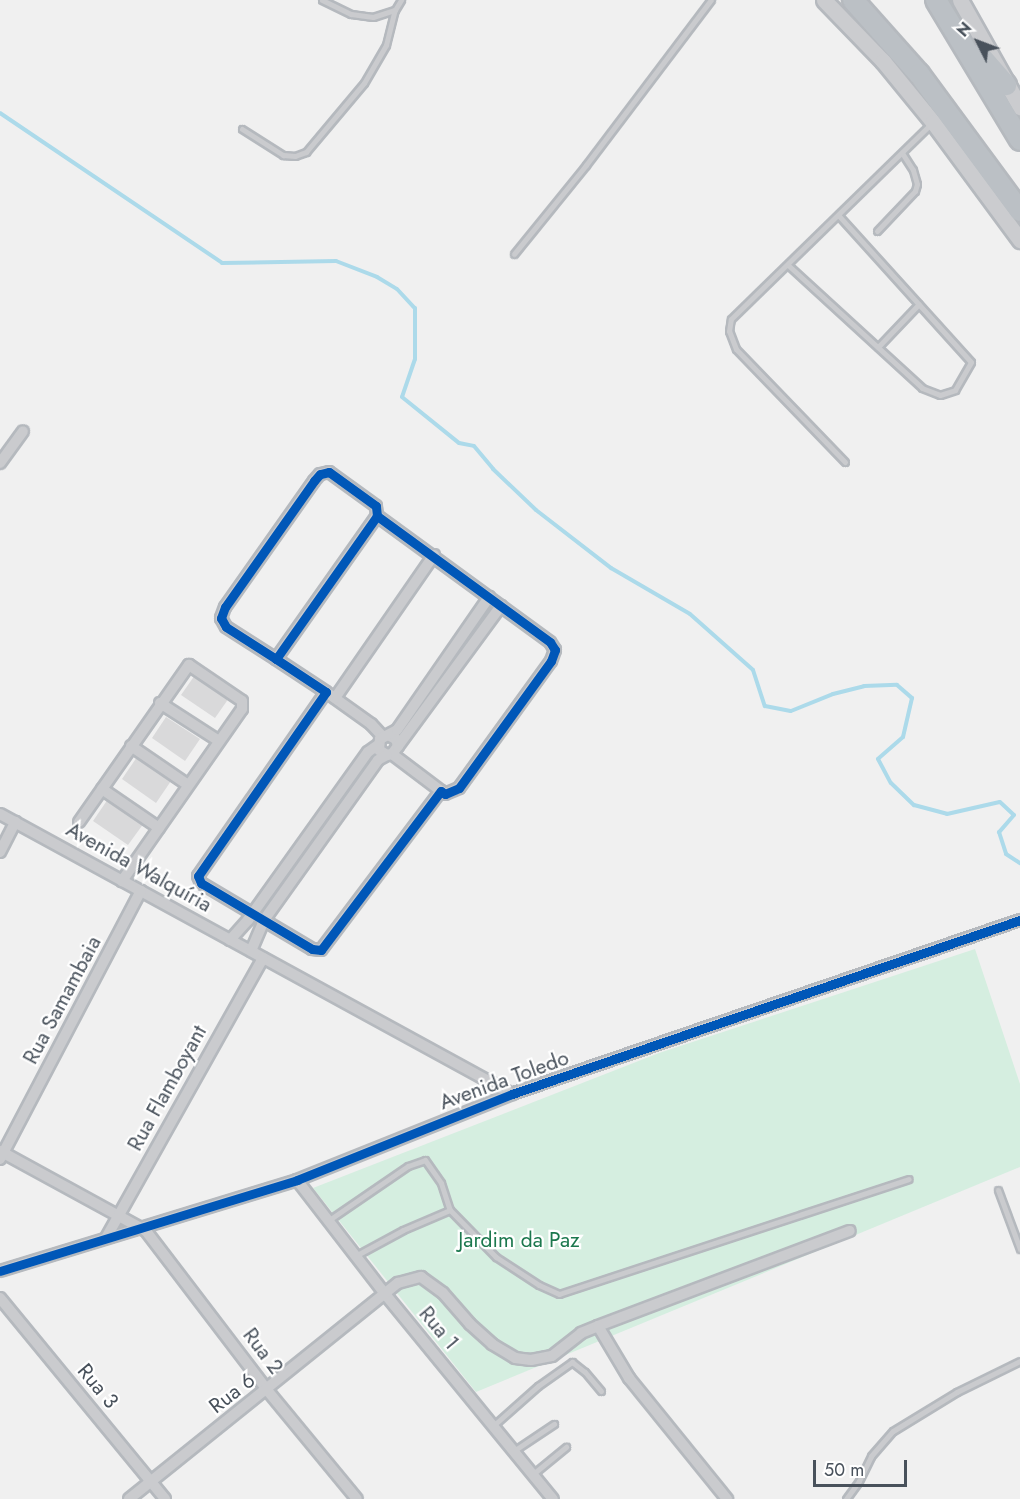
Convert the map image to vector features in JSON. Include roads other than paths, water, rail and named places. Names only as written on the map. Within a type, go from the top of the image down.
[{"type":"highway","points":[[853,0],[919,74],[1020,211]]},
{"type":"highway","points":[[941,8],[1006,85]]},
{"type":"highway","points":[[941,8],[1020,140]]},
{"type":"main road","points":[[824,0],[883,61],[933,122],[1020,240]]},
{"type":"main road","points":[[960,0],[1020,107]]},
{"type":"street","points":[[0,463],[23,431]]},
{"type":"street","points":[[276,660],[377,516],[376,506],[329,472],[320,474],[225,607],[222,623],[276,660],[330,695],[371,724],[384,739],[396,739],[392,752]]},
{"type":"street","points":[[377,516],[434,555],[550,642],[554,655],[459,788],[445,794],[392,752],[379,750],[384,739]]},
{"type":"street","points":[[434,555],[198,876],[201,883],[312,949],[321,950],[441,791]]},
{"type":"street","points":[[230,940],[253,913],[368,752],[397,730],[489,597]]},
{"type":"street","points":[[251,951],[264,920],[378,760],[392,752],[501,606]]},
{"type":"street","points":[[79,822],[189,665],[242,701],[242,709],[122,881]]},
{"type":"street","points":[[160,704],[219,741]]},
{"type":"street","points":[[131,746],[188,785]]},
{"type":"street","points":[[102,789],[159,828]]},
{"type":"street","name":"Avenida Walquíria","points":[[0,814],[512,1094]]},
{"type":"street","points":[[0,852],[15,822]]},
{"type":"street","name":"Rua Samambaia","points":[[1,1154],[141,891]]},
{"type":"street","name":"Avenida Toledo","points":[[0,1271],[297,1180],[512,1094],[1020,920]]},
{"type":"street","name":"Rua Flamboyant","points":[[106,1238],[263,958]]},
{"type":"street","name":"Rua 2","points":[[1,1154],[139,1227],[155,1241],[267,1390],[357,1499]]},
{"type":"street","name":"Rua 1","points":[[297,1180],[385,1294],[515,1450],[547,1497]]},
{"type":"street","points":[[727,1499],[629,1378],[598,1326],[850,1231]]},
{"type":"street","name":"Rua 6","points":[[129,1499],[398,1283],[421,1276],[443,1293],[470,1324],[492,1344],[514,1358],[531,1360],[552,1356],[581,1333],[598,1326]]},
{"type":"street","name":"Rua 3","points":[[0,1298],[165,1499]]},
{"type":"lane","points":[[322,0],[351,14],[373,17],[395,9]]},
{"type":"lane","points":[[242,129],[283,156],[295,156],[306,152],[364,83],[386,45],[395,9],[401,0]]},
{"type":"lane","points":[[514,254],[586,165],[711,0]]},
{"type":"lane","points":[[845,462],[736,349],[729,331],[731,319],[933,122]]},
{"type":"lane","points":[[877,231],[915,191],[917,183],[913,170],[902,153]]},
{"type":"lane","points":[[788,265],[922,388],[940,395],[955,390],[971,362],[839,216]]},
{"type":"lane","points":[[878,347],[919,304]]},
{"type":"lane","points":[[329,1220],[408,1166],[425,1160],[441,1183],[450,1210],[496,1257],[559,1294],[909,1179]]},
{"type":"lane","points":[[998,1190],[1020,1249]]},
{"type":"lane","points":[[357,1255],[403,1230],[450,1210]]},
{"type":"lane","points":[[846,1499],[871,1456],[893,1431],[957,1392],[1020,1361]]},
{"type":"lane","points":[[494,1425],[545,1380],[572,1362],[585,1371],[601,1391]]},
{"type":"lane","points":[[515,1450],[554,1424]]},
{"type":"lane","points":[[533,1474],[566,1447]]},
{"type":"waterway","points":[[0,113],[222,263],[336,261],[377,277],[397,289],[415,308],[415,359],[402,397],[459,443],[474,446],[493,469],[536,510],[611,568],[690,614],[753,670],[765,706],[791,711],[833,694],[864,686],[897,685],[912,698],[903,737],[878,759],[891,783],[914,805],[947,814],[1000,802],[1014,815],[999,832],[1006,854],[1020,863]]},
{"type":"park label","name":"Jardim da Paz","points":[[519,1240]]}]
